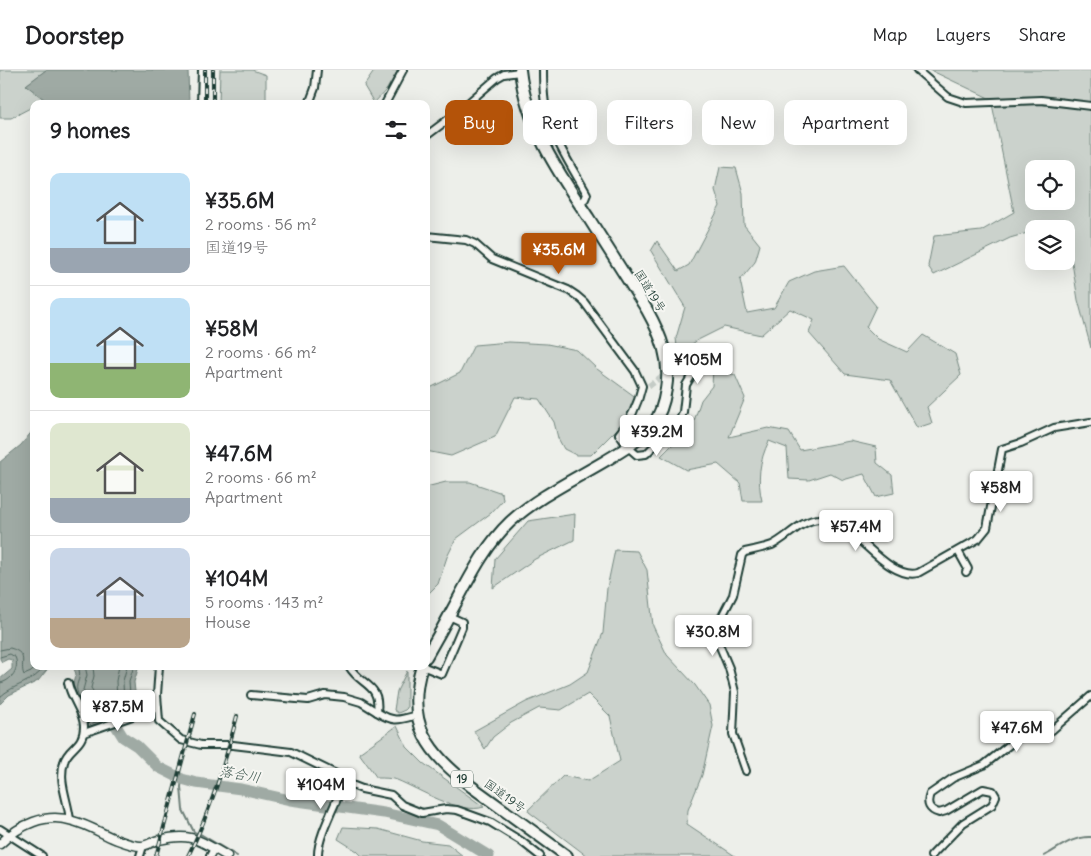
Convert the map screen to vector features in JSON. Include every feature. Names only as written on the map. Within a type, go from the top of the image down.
[{"type":"highway","name":"国道19号","points":[[430,650],[476,565],[508,524],[535,503],[628,447],[652,425],[663,405],[667,384],[665,349],[659,332],[579,204],[539,135],[525,97],[520,71]]},
{"type":"highway","name":"国道19号","points":[[421,670],[417,683],[417,715],[424,736],[433,751],[457,776],[567,856]]},
{"type":"street","points":[[201,100],[202,70]]},
{"type":"street","points":[[310,100],[315,88],[317,70]]},
{"type":"street","points":[[387,100],[403,70]]},
{"type":"street","points":[[543,70],[543,89],[547,113],[557,138],[587,194],[585,199],[579,204]]},
{"type":"street","points":[[917,70],[948,96],[966,103],[1041,100],[1091,106]]},
{"type":"street","points":[[430,133],[497,78],[504,74],[520,71]]},
{"type":"street","points":[[430,236],[466,240],[475,244],[492,259],[568,290],[584,302],[646,386],[628,424],[619,434],[628,447],[638,455],[646,454],[680,420],[683,412],[686,385],[698,365],[694,351],[677,365]]},
{"type":"street","points":[[746,771],[733,734],[735,692],[729,668],[716,637],[716,628],[734,595],[742,555],[745,552],[772,545],[801,526],[819,518],[836,521],[871,550],[904,573],[913,574],[924,570],[978,539],[987,528],[1002,448],[1020,444],[1054,428],[1091,422]]},
{"type":"street","points":[[958,550],[967,564],[968,569],[966,572]]},
{"type":"street","points":[[430,669],[442,674],[462,627],[462,622],[450,616]]},
{"type":"street","points":[[159,670],[159,721],[181,740],[201,745],[233,745],[292,752],[336,774],[343,785],[391,795],[407,807],[422,813],[446,809],[457,810],[490,822],[521,841],[540,856]]},
{"type":"street","points":[[351,670],[373,688],[377,694],[377,712]]},
{"type":"street","points":[[68,683],[70,694],[83,717],[84,733],[83,738],[66,757],[62,770],[62,784],[70,820]]},
{"type":"street","points":[[252,696],[308,700],[325,695],[344,697],[361,702],[387,718],[396,720],[417,715]]},
{"type":"street","points":[[931,856],[963,823],[992,806],[996,796],[993,791],[983,789],[946,811],[939,813],[930,808],[928,803],[930,794],[954,778],[984,765],[1018,738],[1046,734],[1091,696]]},
{"type":"street","points":[[84,733],[158,707]]},
{"type":"street","points":[[318,856],[317,850],[343,785]]},
{"type":"street","points":[[0,844],[10,834],[30,822],[43,819],[70,820],[112,838],[143,846],[157,840],[179,836],[198,839],[227,856]]},
{"type":"street","points":[[0,829],[42,856]]},
{"type":"street","points":[[140,856],[143,846]]},
{"type":"street","points":[[210,856],[214,848]]},
{"type":"shaded area","points":[[0,70],[46,70],[26,85],[45,100],[30,100],[30,108],[11,118],[0,118]]},
{"type":"shaded area","points":[[220,70],[252,70],[266,75],[266,100],[219,100]]},
{"type":"shaded area","points":[[375,70],[398,70],[387,89],[377,100],[372,100],[364,86]]},
{"type":"shaded area","points":[[930,70],[1091,70],[1091,348],[1078,300],[1073,270],[1075,270],[1075,220],[1025,220],[1025,234],[1010,238],[934,275],[928,266],[934,236],[981,231],[1014,212],[991,99]]},
{"type":"shaded area","points":[[720,167],[736,168],[743,193],[744,225],[760,245],[755,262],[740,280],[747,313],[774,308],[789,282],[814,271],[844,266],[876,306],[866,327],[878,339],[907,352],[923,335],[955,354],[961,375],[927,407],[932,423],[917,428],[890,380],[845,374],[809,333],[814,320],[790,309],[761,335],[724,327],[696,341],[678,356],[676,338],[685,307],[651,251],[657,241],[678,271],[689,265],[720,206],[715,190]]},
{"type":"shaded area","points":[[509,342],[547,344],[577,350],[597,369],[637,398],[619,427],[591,455],[576,455],[564,449],[558,438],[554,422],[539,399],[515,397],[495,437],[451,456],[430,452],[430,388],[460,373],[474,345]]},
{"type":"shaded area","points":[[713,368],[735,375],[745,398],[729,437],[768,428],[789,432],[800,450],[850,441],[876,447],[877,463],[892,475],[894,493],[876,497],[864,474],[843,480],[830,473],[809,480],[789,479],[787,448],[769,441],[760,471],[762,501],[743,501],[740,483],[718,464],[686,470],[661,456],[693,424],[701,400],[712,386]]},
{"type":"shaded area","points":[[446,482],[470,482],[502,493],[503,500],[491,513],[456,539],[447,557],[438,584],[430,592],[430,486]]},
{"type":"shaded area","points":[[575,514],[574,540],[535,559],[493,588],[495,559],[528,521]]},
{"type":"shaded area","points":[[615,550],[637,551],[647,570],[653,626],[667,655],[695,685],[709,705],[713,726],[702,775],[688,810],[687,824],[735,856],[587,856],[529,812],[528,810],[563,776],[588,781],[620,761],[610,716],[588,694],[561,710],[539,708],[511,723],[493,737],[485,749],[474,731],[526,702],[570,684],[588,672],[603,633],[607,588]]},
{"type":"shaded area","points":[[407,671],[407,708],[398,713],[394,710],[397,691]]},
{"type":"shaded area","points":[[397,726],[407,747],[423,763],[484,807],[474,809],[463,807],[440,800],[397,780],[377,778],[359,753]]},
{"type":"shaded area","points":[[343,827],[378,829],[422,841],[448,844],[463,856],[362,856],[338,839]]},
{"type":"water","points":[[46,70],[188,70],[189,100],[45,100],[26,85]]},
{"type":"water","points":[[30,434],[30,670],[47,670],[38,681],[9,695],[0,704],[0,679],[12,669],[12,660],[8,659],[2,662],[0,659],[0,462],[21,445]]},
{"type":"water","points":[[74,670],[138,670],[134,682],[137,712],[87,730],[73,695],[76,674]]},
{"type":"waterway","name":"落合川","points":[[111,712],[113,721],[123,737],[137,746],[158,767],[182,779],[290,800],[384,813],[438,825],[489,856]]},
{"type":"waterway","points":[[182,779],[183,810],[194,832],[237,856]]},
{"type":"waterway","points":[[1044,856],[1072,840],[1091,837]]},
{"type":"tunnel","points":[[649,386],[677,365]]},
{"type":"railway","points":[[205,70],[205,100]]},
{"type":"railway","points":[[213,70],[213,100]]},
{"type":"railway","points":[[156,856],[195,714]]},
{"type":"railway","points":[[188,856],[216,788],[237,716]]}]
